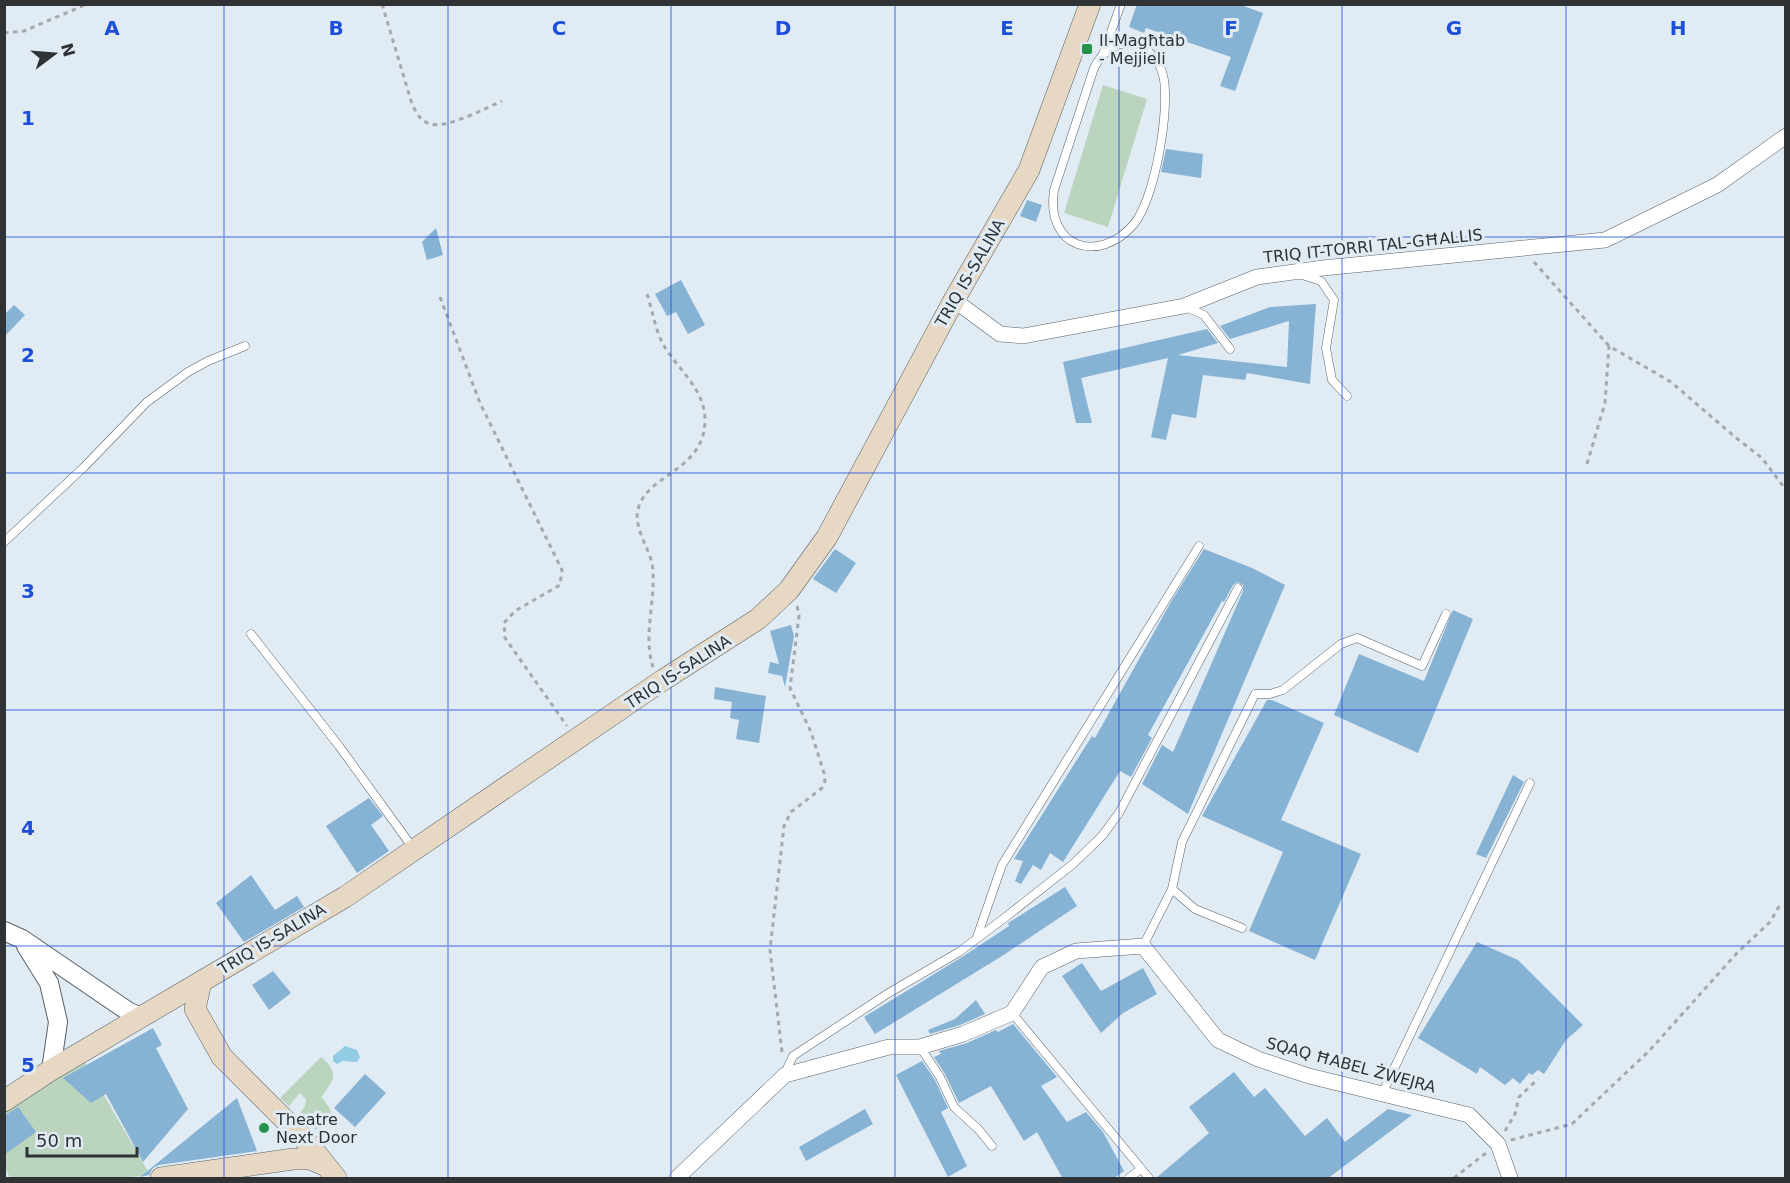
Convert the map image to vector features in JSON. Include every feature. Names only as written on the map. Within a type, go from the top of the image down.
[{"type":"main road","name":"TRIQ IS-SALINA","points":[[4,1101],[51,1070],[345,897],[663,680],[759,619],[789,590],[827,537],[954,300],[1029,170],[1090,4]]},
{"type":"main road","points":[[201,982],[195,1009],[222,1057],[308,1143],[331,1172]]},
{"type":"main road","points":[[166,1002],[195,1009]]},
{"type":"main road","points":[[161,1179],[293,1159],[310,1159],[331,1172]]},
{"type":"street","name":"TRIQ IT-TORRI TAL-GĦALLIS","points":[[954,300],[1000,334],[1023,336],[1184,306],[1257,277],[1605,240],[1717,185],[1785,136]]},
{"type":"street","points":[[4,931],[22,939],[129,1012],[141,1017]]},
{"type":"street","points":[[22,939],[49,983],[58,1022],[51,1070]]},
{"type":"street","points":[[677,1179],[785,1075],[889,1047],[920,1047],[963,1034],[1012,1013],[1042,967],[1076,951],[1143,946]]},
{"type":"street","name":"SQAQ ĦABEL ŻWEJRA","points":[[1143,946],[1218,1040],[1258,1059],[1310,1076],[1468,1115],[1498,1144]]},
{"type":"street","points":[[1498,1144],[1510,1179]]},
{"type":"lane","points":[[1103,54],[1115,46],[1128,42],[1137,43],[1145,49],[1158,63],[1163,75],[1166,107],[1151,186],[1143,211],[1134,224],[1118,237],[1095,246],[1086,246],[1072,243],[1061,232],[1054,217],[1053,200],[1094,68],[1103,54],[1121,4]]},
{"type":"lane","points":[[1292,272],[1321,281],[1334,300],[1326,348],[1332,380],[1347,396]]},
{"type":"lane","points":[[1184,306],[1204,315],[1230,349]]},
{"type":"lane","points":[[4,542],[84,467],[147,402],[208,361],[245,346]]},
{"type":"lane","points":[[977,939],[1002,865],[1199,546]]},
{"type":"lane","points":[[785,1075],[793,1056],[887,994],[977,939],[1073,864],[1102,836],[1119,813],[1238,588]]},
{"type":"lane","points":[[1143,946],[1172,890],[1182,842],[1255,694],[1270,694],[1283,690],[1341,644],[1357,638],[1422,666],[1446,614]]},
{"type":"lane","points":[[251,634],[339,746],[414,850]]},
{"type":"lane","points":[[1382,1094],[1530,783]]},
{"type":"lane","points":[[1172,890],[1195,909],[1242,928]]},
{"type":"lane","points":[[1012,1013],[1149,1179]]},
{"type":"lane","points":[[920,1047],[940,1077],[954,1107],[979,1130],[992,1146]]},
{"type":"lane","points":[[1129,1179],[1142,1169]]},
{"type":"path","points":[[4,33],[24,32],[87,4]]},
{"type":"path","points":[[382,4],[412,104],[422,120],[430,124],[449,122],[502,101]]},
{"type":"path","points":[[1522,249],[1609,346],[1671,382],[1762,458],[1785,490]]},
{"type":"path","points":[[647,294],[662,342],[695,387],[705,422],[687,462],[645,495],[639,505],[636,521],[653,570],[648,637],[652,666],[663,680]]},
{"type":"path","points":[[440,297],[480,403],[562,570],[560,585],[515,611],[504,623],[505,638],[576,740]]},
{"type":"path","points":[[1587,464],[1605,403],[1609,346]]},
{"type":"path","points":[[785,1075],[770,950],[784,826],[791,812],[822,788],[825,781],[811,732],[790,688],[799,616],[796,600],[789,590]]},
{"type":"path","points":[[1498,1144],[1572,1124],[1650,1050],[1737,952],[1770,922],[1781,903]]},
{"type":"path","points":[[1454,1179],[1498,1144],[1515,1114],[1519,1097],[1538,1079]]},
{"type":"green space","points":[[1103,85],[1147,99],[1108,227],[1064,213]]},
{"type":"green space","points":[[321,1057],[333,1072],[332,1081],[321,1097],[331,1112],[329,1118],[316,1130],[299,1115],[305,1106],[306,1099],[300,1093],[289,1106],[280,1098]]},
{"type":"green space","points":[[83,1059],[150,1175],[121,1178],[10,1178],[5,1168],[5,1111]]},
{"type":"water","points":[[345,1046],[357,1050],[360,1057],[357,1062],[343,1061],[337,1064],[333,1061],[333,1056]]},
{"type":"building","points":[[1137,4],[1238,4],[1263,13],[1235,91],[1220,86],[1231,57],[1146,28],[1144,33],[1129,27]]},
{"type":"building","points":[[1166,149],[1203,154],[1201,178],[1161,172]]},
{"type":"building","points":[[1027,200],[1042,205],[1036,222],[1020,216]]},
{"type":"building","points":[[436,228],[443,255],[427,260],[422,242]]},
{"type":"building","points":[[681,280],[705,325],[688,334],[676,312],[667,316],[655,294]]},
{"type":"building","points":[[1316,304],[1310,384],[1247,373],[1245,380],[1203,375],[1196,418],[1172,414],[1166,440],[1151,437],[1168,358],[1081,378],[1092,423],[1076,423],[1063,362],[1207,329],[1218,343],[1178,355],[1287,367],[1289,321],[1230,339],[1220,326],[1270,307]]},
{"type":"building","points":[[14,305],[25,315],[4,337],[4,315]]},
{"type":"building","points":[[835,549],[856,563],[836,593],[813,579]]},
{"type":"building","points":[[1204,549],[1252,568],[1285,585],[1188,814],[1142,784],[1162,745],[1173,752],[1243,591],[1243,585],[1238,582],[1233,585],[1224,602],[1222,601],[1148,735],[1152,738],[1131,777],[1120,771],[1063,862],[1050,853],[1041,870],[1033,865],[1021,884],[1015,881],[1023,861],[1014,859],[1092,736],[1095,738],[1172,600]]},
{"type":"building","points":[[1453,610],[1473,619],[1418,753],[1334,715],[1359,654],[1424,681]]},
{"type":"building","points":[[791,625],[794,636],[785,687],[782,676],[768,673],[770,662],[779,664],[770,631]]},
{"type":"building","points":[[715,687],[766,696],[759,743],[736,739],[739,720],[730,718],[732,702],[714,699]]},
{"type":"building","points":[[1267,700],[1272,700],[1324,723],[1281,820],[1361,854],[1315,960],[1249,931],[1283,852],[1202,816]]},
{"type":"building","points":[[1513,775],[1524,782],[1486,858],[1476,854]]},
{"type":"building","points":[[369,798],[383,816],[371,825],[389,851],[357,873],[326,826]]},
{"type":"building","points":[[251,875],[275,910],[297,896],[304,907],[244,942],[216,903]]},
{"type":"building","points":[[1065,887],[1077,906],[1002,956],[875,1034],[864,1017],[962,957],[1009,926],[1008,923]]},
{"type":"building","points":[[1477,942],[1518,960],[1583,1025],[1566,1040],[1544,1074],[1538,1070],[1532,1075],[1529,1073],[1520,1084],[1513,1078],[1505,1085],[1480,1067],[1477,1074],[1418,1038]]},
{"type":"building","points":[[1082,963],[1101,991],[1143,968],[1157,994],[1123,1013],[1101,1033],[1062,976]]},
{"type":"building","points":[[273,971],[291,993],[269,1010],[252,985]]},
{"type":"building","points":[[976,1000],[985,1014],[930,1034],[928,1030],[955,1019]]},
{"type":"building","points":[[1013,1024],[1057,1077],[1041,1086],[1067,1122],[1086,1112],[1103,1132],[1124,1171],[1113,1179],[1063,1179],[1037,1132],[1024,1141],[991,1086],[959,1103],[934,1057],[941,1054],[939,1051],[967,1043],[996,1030],[998,1032]]},
{"type":"building","points":[[153,1028],[162,1045],[156,1048],[188,1109],[143,1162],[106,1094],[91,1103],[63,1078]]},
{"type":"building","points":[[922,1061],[935,1080],[948,1108],[941,1112],[967,1166],[948,1177],[896,1075]]},
{"type":"building","points":[[1234,1072],[1254,1097],[1265,1088],[1305,1136],[1327,1118],[1345,1142],[1388,1109],[1412,1115],[1327,1179],[1155,1179],[1209,1133],[1189,1107]]},
{"type":"building","points":[[365,1074],[386,1093],[355,1127],[334,1108]]},
{"type":"building","points":[[237,1098],[257,1151],[159,1165],[153,1168],[149,1175],[140,1177]]},
{"type":"building","points":[[18,1107],[36,1132],[4,1155],[4,1116]]},
{"type":"building","points":[[865,1109],[873,1124],[806,1161],[799,1147]]},
{"type":"place","name":"Il-Magħtab - Mejjieli","points":[[1087,49]]},
{"type":"place","name":"Theatre Next Door","points":[[264,1128]]}]
